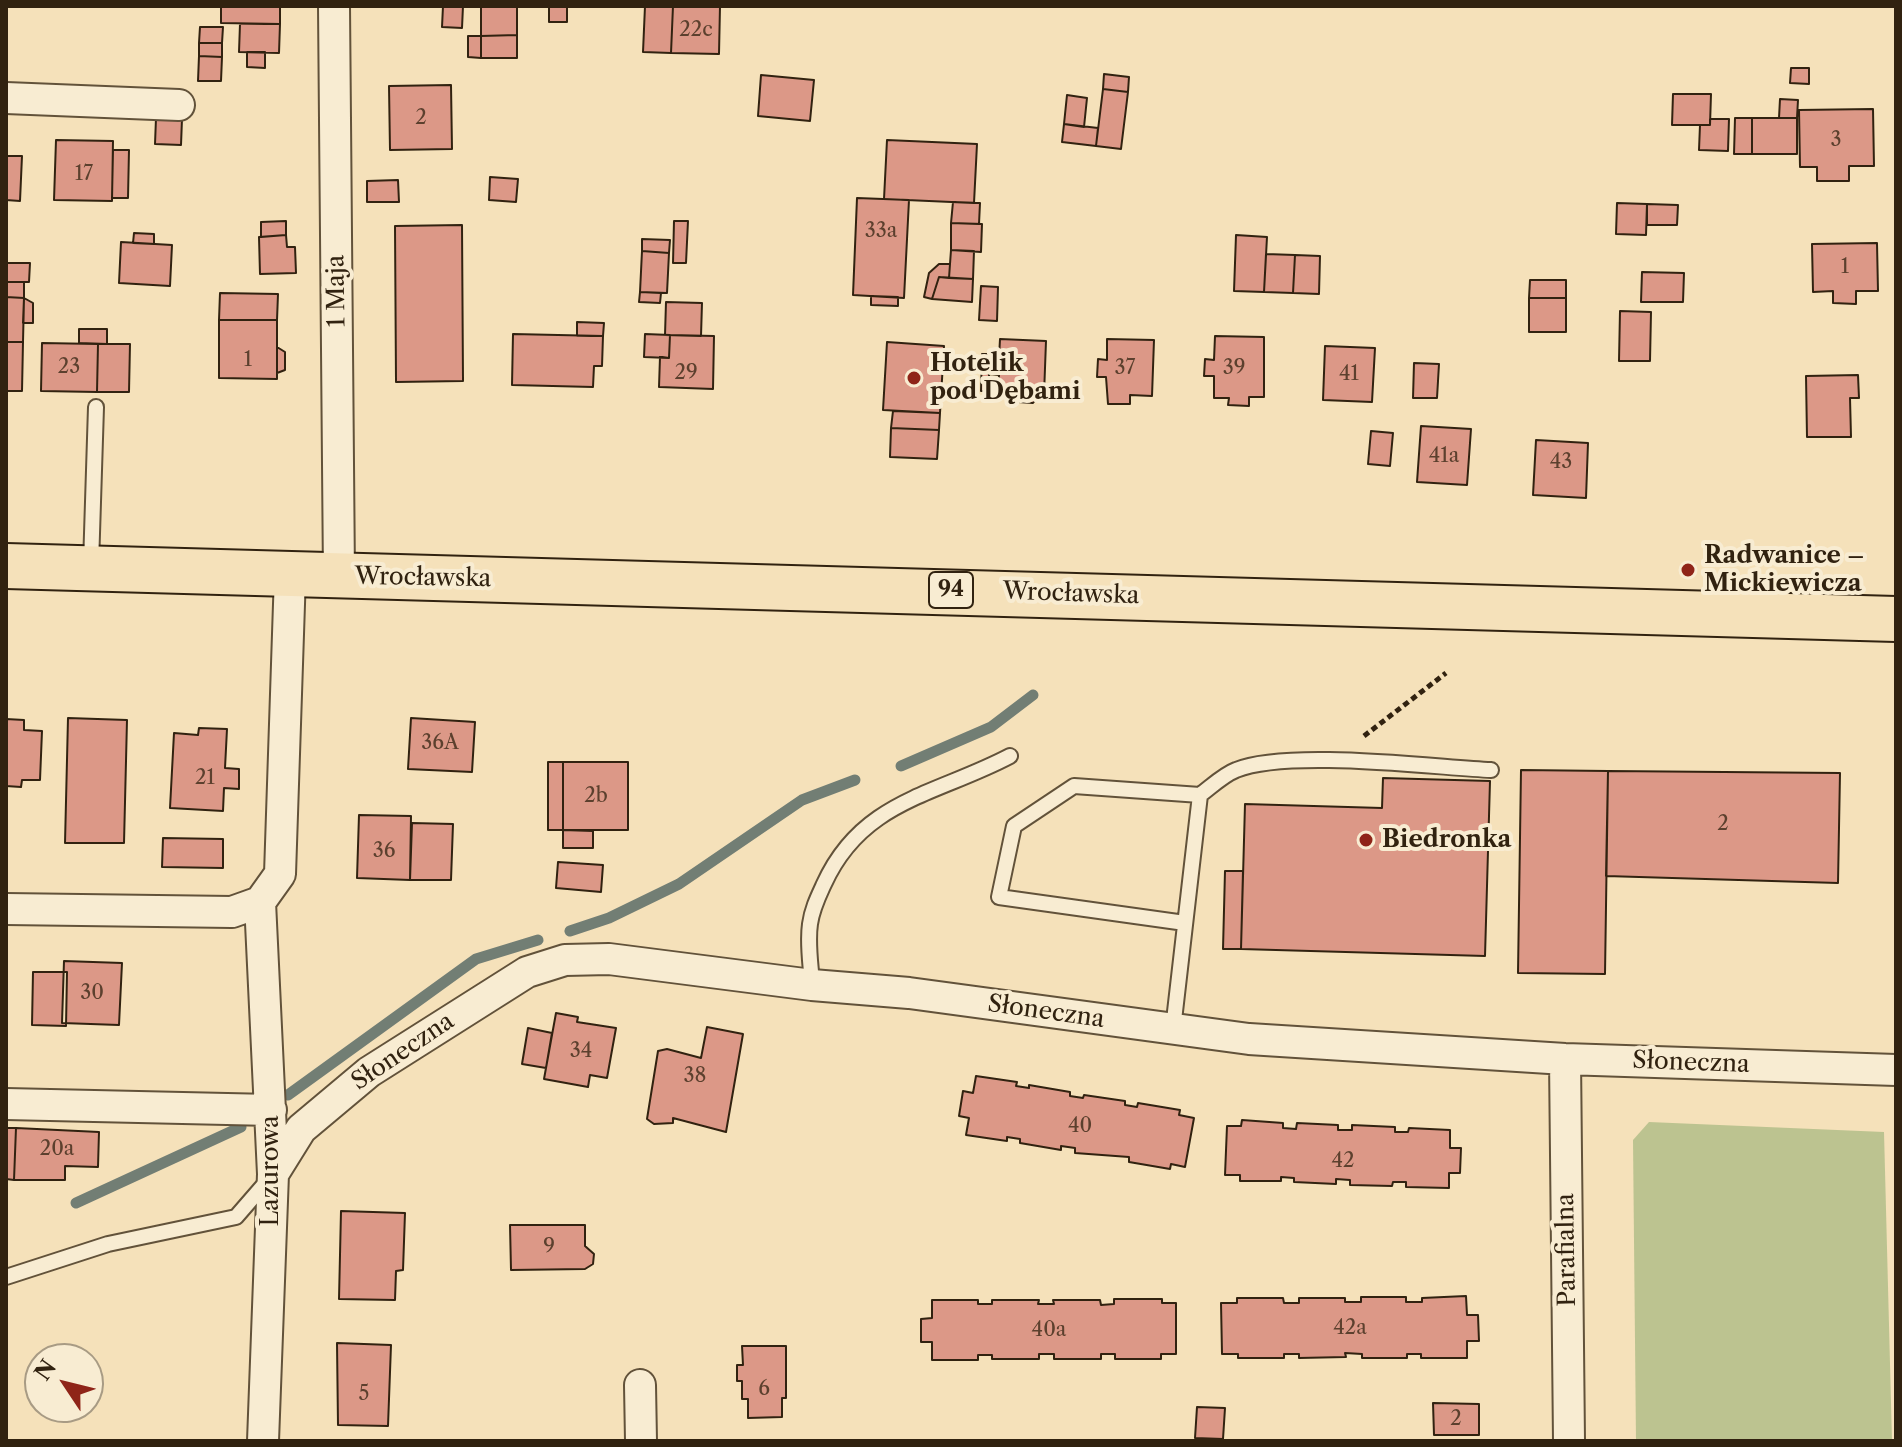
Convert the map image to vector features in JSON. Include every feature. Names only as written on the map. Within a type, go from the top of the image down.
[{"type":"main road","name":"Wrocławska","points":[[6,566],[339,577],[1061,593],[1896,619]]},
{"type":"street","name":"1 Maja","points":[[334,6],[339,577]]},
{"type":"street","points":[[6,98],[179,105]]},
{"type":"street","points":[[6,909],[232,912],[260,902],[280,874],[290,574]]},
{"type":"street","name":"Lazurowa","points":[[260,902],[273,1174],[263,1441]]},
{"type":"street","name":"Słoneczna","points":[[273,1174],[301,1129],[369,1072],[527,972],[565,960],[609,959],[812,985],[909,993],[1249,1039],[1565,1059],[1896,1070]]},
{"type":"street","name":"Parafialna","points":[[1565,1059],[1569,1441]]},
{"type":"street","points":[[6,1104],[271,1110]]},
{"type":"street","points":[[640,1385],[641,1441]]},
{"type":"lane","points":[[91,569],[96,407]]},
{"type":"lane","points":[[812,985],[809,943],[814,906],[844,847],[868,823],[892,809],[1010,756]]},
{"type":"lane","points":[[1185,923],[999,897],[1014,826],[1074,786],[1200,795],[1235,771],[1261,763],[1320,762],[1491,770]]},
{"type":"lane","points":[[1173,1029],[1200,795]]},
{"type":"lane","points":[[6,1277],[108,1244],[236,1217],[273,1174]]},
{"type":"path","points":[[1320,762],[1379,726],[1446,673]]},
{"type":"green space","points":[[1649,1122],[1884,1132],[1892,1441],[1636,1441],[1633,1140]]},
{"type":"building","points":[[221,6],[280,6],[280,24],[221,23]]},
{"type":"building","points":[[443,6],[463,6],[462,28],[442,27]]},
{"type":"building","points":[[481,6],[517,6],[517,35],[481,36]]},
{"type":"building","points":[[549,6],[583,6],[567,7],[567,22],[549,22]]},
{"type":"building","points":[[645,6],[673,6],[671,53],[643,52]]},
{"type":"building","points":[[673,6],[720,6],[719,54],[671,53]]},
{"type":"building","points":[[240,24],[280,24],[279,53],[239,52]]},
{"type":"building","points":[[200,27],[223,27],[222,43],[199,43]]},
{"type":"building","points":[[517,35],[517,58],[481,58],[481,36]]},
{"type":"building","points":[[468,36],[481,36],[481,58],[468,57]]},
{"type":"building","points":[[199,43],[222,43],[222,57],[199,56]]},
{"type":"building","points":[[247,52],[265,52],[265,68],[247,67]]},
{"type":"building","points":[[199,56],[222,57],[221,81],[198,81]]},
{"type":"building","points":[[1791,68],[1809,68],[1809,84],[1790,83]]},
{"type":"building","points":[[1104,74],[1129,77],[1128,92],[1103,89]]},
{"type":"building","points":[[761,75],[814,80],[810,121],[758,116]]},
{"type":"building","points":[[451,85],[452,149],[390,150],[389,86]]},
{"type":"building","points":[[1103,89],[1128,92],[1121,149],[1096,146]]},
{"type":"building","points":[[1673,94],[1711,94],[1710,125],[1672,125]]},
{"type":"building","points":[[1067,95],[1087,98],[1084,127],[1064,124]]},
{"type":"building","points":[[1780,99],[1798,100],[1797,118],[1779,118]]},
{"type":"building","points":[[1873,109],[1874,166],[1849,166],[1849,181],[1817,181],[1817,167],[1800,167],[1799,110]]},
{"type":"building","points":[[156,118],[182,119],[181,145],[155,144]]},
{"type":"building","points":[[1735,118],[1752,118],[1752,154],[1734,154]]},
{"type":"building","points":[[1752,118],[1797,118],[1797,154],[1752,154]]},
{"type":"building","points":[[1710,119],[1729,119],[1728,151],[1699,150],[1700,125],[1710,125]]},
{"type":"building","points":[[1064,124],[1098,128],[1096,146],[1062,142]]},
{"type":"building","points":[[56,140],[113,141],[112,201],[54,200]]},
{"type":"building","points":[[887,140],[977,144],[974,203],[884,199]]},
{"type":"building","points":[[113,150],[129,150],[128,198],[112,198]]},
{"type":"building","points":[[6,156],[22,156],[20,201],[6,200]]},
{"type":"building","points":[[490,177],[518,179],[516,202],[489,200]]},
{"type":"building","points":[[398,180],[399,202],[367,202],[367,181]]},
{"type":"building","points":[[857,198],[909,200],[904,298],[853,295]]},
{"type":"building","points":[[953,202],[980,203],[979,224],[951,223]]},
{"type":"building","points":[[1617,203],[1647,204],[1646,235],[1616,234]]},
{"type":"building","points":[[1647,204],[1678,205],[1677,225],[1647,225]]},
{"type":"building","points":[[286,221],[286,235],[261,237],[261,222]]},
{"type":"building","points":[[674,221],[688,221],[686,263],[673,263]]},
{"type":"building","points":[[951,223],[982,224],[981,252],[951,250]]},
{"type":"building","points":[[462,225],[463,381],[396,382],[395,226]]},
{"type":"building","points":[[134,233],[154,234],[154,244],[133,243]]},
{"type":"building","points":[[286,235],[287,247],[295,247],[296,273],[260,274],[259,237]]},
{"type":"building","points":[[1236,235],[1267,237],[1264,292],[1234,291]]},
{"type":"building","points":[[642,239],[670,240],[669,253],[642,251]]},
{"type":"building","points":[[121,242],[172,245],[170,286],[119,283]]},
{"type":"building","points":[[1877,243],[1878,291],[1856,291],[1856,304],[1833,303],[1833,291],[1813,292],[1812,244]]},
{"type":"building","points":[[951,250],[974,251],[973,279],[949,278]]},
{"type":"building","points":[[642,251],[669,253],[667,293],[640,292]]},
{"type":"building","points":[[1266,254],[1295,255],[1293,293],[1264,292]]},
{"type":"building","points":[[1295,255],[1320,256],[1319,294],[1293,293]]},
{"type":"building","points":[[6,263],[30,263],[29,282],[6,282]]},
{"type":"building","points":[[939,264],[950,264],[949,278],[939,277],[932,299],[924,297],[929,273]]},
{"type":"building","points":[[1642,272],[1684,273],[1683,302],[1641,302]]},
{"type":"building","points":[[939,277],[973,279],[972,302],[932,299]]},
{"type":"building","points":[[1530,280],[1566,280],[1566,298],[1529,298]]},
{"type":"building","points":[[6,282],[24,282],[24,298],[6,297]]},
{"type":"building","points":[[981,286],[998,287],[997,321],[979,320]]},
{"type":"building","points":[[640,292],[661,293],[660,303],[639,302]]},
{"type":"building","points":[[220,293],[278,294],[277,320],[219,320]]},
{"type":"building","points":[[871,296],[898,297],[898,306],[871,305]]},
{"type":"building","points":[[6,297],[24,298],[23,342],[6,342]]},
{"type":"building","points":[[24,298],[33,303],[33,323],[23,323]]},
{"type":"building","points":[[1529,298],[1566,298],[1566,332],[1529,332]]},
{"type":"building","points":[[666,302],[702,303],[701,336],[665,335]]},
{"type":"building","points":[[1620,311],[1651,312],[1650,361],[1619,361]]},
{"type":"building","points":[[219,320],[277,320],[277,379],[219,378]]},
{"type":"building","points":[[577,322],[604,323],[603,336],[577,336]]},
{"type":"building","points":[[79,329],[107,329],[107,344],[79,343]]},
{"type":"building","points":[[513,334],[603,336],[602,366],[594,366],[593,387],[512,385]]},
{"type":"building","points":[[645,334],[670,335],[669,358],[644,357]]},
{"type":"building","points":[[670,335],[714,336],[713,389],[659,387],[660,357],[669,358]]},
{"type":"building","points":[[1215,336],[1264,337],[1264,397],[1249,397],[1249,406],[1228,405],[1229,398],[1214,398],[1214,376],[1204,376],[1205,359],[1214,360]]},
{"type":"building","points":[[1000,339],[1046,341],[1044,395],[1039,395],[1033,403],[1018,402],[1019,394],[998,392],[999,375],[990,374],[992,357],[999,358]]},
{"type":"building","points":[[1107,339],[1154,340],[1152,396],[1130,395],[1130,404],[1108,404],[1106,377],[1097,377],[1098,359],[1107,360]]},
{"type":"building","points":[[6,342],[23,342],[22,391],[6,391]]},
{"type":"building","name":"Hotelik pod Dębami","points":[[887,342],[944,346],[940,413],[883,410]]},
{"type":"building","points":[[42,343],[98,344],[97,392],[41,391]]},
{"type":"building","points":[[98,344],[130,344],[129,392],[97,392]]},
{"type":"building","points":[[1325,346],[1375,348],[1372,402],[1323,400]]},
{"type":"building","points":[[277,347],[285,352],[285,370],[277,373]]},
{"type":"building","points":[[982,354],[989,354],[989,391],[981,391]]},
{"type":"building","points":[[1414,363],[1439,364],[1437,398],[1413,398]]},
{"type":"building","points":[[1858,375],[1859,398],[1850,398],[1851,437],[1807,437],[1806,376]]},
{"type":"building","points":[[893,411],[940,413],[939,430],[891,428]]},
{"type":"building","points":[[1421,426],[1471,429],[1467,485],[1417,482]]},
{"type":"building","points":[[891,428],[939,430],[937,459],[890,457]]},
{"type":"building","points":[[1371,431],[1393,433],[1390,466],[1368,464]]},
{"type":"building","points":[[1536,440],[1588,443],[1586,498],[1533,495]]},
{"type":"building","points":[[68,718],[127,720],[124,843],[65,843]]},
{"type":"building","points":[[411,718],[475,722],[472,772],[408,769]]},
{"type":"building","points":[[6,719],[24,720],[24,730],[42,731],[40,780],[22,780],[21,787],[6,786]]},
{"type":"building","points":[[199,728],[227,729],[225,768],[239,769],[239,789],[224,788],[223,811],[170,808],[174,733],[198,735]]},
{"type":"building","points":[[548,762],[563,762],[563,830],[548,830]]},
{"type":"building","points":[[563,762],[628,762],[628,830],[563,830]]},
{"type":"building","points":[[1521,770],[1608,771],[1605,974],[1518,973]]},
{"type":"building","points":[[1608,771],[1840,773],[1838,883],[1606,876]]},
{"type":"building","name":"Biedronka","points":[[1383,778],[1490,781],[1485,956],[1241,949],[1245,804],[1382,808]]},
{"type":"building","points":[[359,815],[411,816],[410,880],[357,878]]},
{"type":"building","points":[[412,823],[453,824],[451,880],[410,880]]},
{"type":"building","points":[[563,830],[593,831],[593,848],[563,848]]},
{"type":"building","points":[[163,838],[223,839],[223,868],[162,867]]},
{"type":"building","points":[[558,862],[603,865],[601,892],[556,888]]},
{"type":"building","points":[[1225,871],[1243,871],[1241,949],[1223,949]]},
{"type":"building","points":[[64,961],[122,963],[119,1025],[62,1023]]},
{"type":"building","points":[[33,972],[67,972],[66,1026],[32,1025]]},
{"type":"building","points":[[556,1013],[578,1017],[577,1022],[616,1028],[607,1078],[590,1075],[588,1087],[544,1079]]},
{"type":"building","points":[[707,1027],[743,1034],[726,1132],[673,1118],[673,1123],[654,1124],[647,1119],[658,1051],[667,1049],[701,1058]]},
{"type":"building","points":[[528,1028],[552,1033],[546,1068],[522,1064]]},
{"type":"building","points":[[976,1076],[1017,1082],[1016,1086],[1029,1088],[1029,1085],[1070,1092],[1070,1096],[1083,1098],[1084,1095],[1125,1101],[1125,1105],[1137,1107],[1138,1103],[1180,1110],[1179,1115],[1194,1118],[1185,1167],[1171,1164],[1170,1169],[1129,1162],[1129,1157],[1075,1153],[1075,1148],[1061,1146],[1061,1150],[1020,1143],[1020,1139],[1007,1137],[1007,1141],[966,1135],[969,1118],[959,1116],[963,1091],[973,1093]]},
{"type":"building","points":[[1242,1120],[1283,1123],[1283,1128],[1296,1129],[1297,1123],[1338,1125],[1338,1130],[1352,1130],[1352,1125],[1395,1127],[1395,1132],[1408,1132],[1409,1128],[1450,1130],[1450,1148],[1461,1148],[1460,1173],[1449,1173],[1449,1188],[1406,1187],[1406,1182],[1393,1182],[1392,1186],[1350,1185],[1350,1180],[1336,1179],[1336,1184],[1294,1182],[1294,1178],[1281,1177],[1281,1181],[1240,1181],[1240,1175],[1225,1175],[1227,1126],[1241,1126]]},
{"type":"building","points":[[6,1128],[16,1128],[14,1180],[6,1179]]},
{"type":"building","points":[[16,1128],[99,1132],[98,1167],[65,1166],[65,1180],[14,1180]]},
{"type":"building","points":[[341,1211],[405,1213],[403,1270],[396,1271],[395,1300],[339,1299]]},
{"type":"building","points":[[510,1225],[585,1225],[585,1246],[594,1254],[593,1264],[585,1269],[511,1270]]},
{"type":"building","points":[[1466,1296],[1467,1315],[1478,1315],[1479,1341],[1467,1341],[1467,1358],[1421,1358],[1421,1354],[1407,1354],[1407,1358],[1362,1358],[1362,1354],[1345,1353],[1346,1357],[1299,1358],[1299,1354],[1284,1354],[1284,1358],[1238,1358],[1238,1354],[1222,1354],[1221,1303],[1237,1303],[1237,1298],[1283,1298],[1284,1303],[1299,1303],[1299,1298],[1345,1298],[1345,1302],[1361,1302],[1361,1297],[1406,1297],[1406,1302],[1422,1302],[1422,1298]]},
{"type":"building","points":[[1114,1299],[1162,1299],[1162,1303],[1176,1303],[1176,1354],[1161,1354],[1161,1359],[1115,1359],[1115,1354],[1101,1354],[1101,1359],[1054,1359],[1054,1354],[1039,1354],[1039,1359],[992,1359],[992,1355],[978,1355],[978,1360],[932,1360],[932,1342],[921,1342],[921,1319],[932,1318],[932,1300],[978,1300],[978,1304],[992,1304],[992,1300],[1039,1300],[1038,1304],[1054,1304],[1053,1300],[1100,1300],[1101,1305],[1114,1304]]},
{"type":"building","points":[[337,1343],[391,1345],[388,1426],[338,1425]]},
{"type":"building","points":[[742,1346],[786,1346],[786,1398],[782,1398],[782,1417],[748,1418],[748,1399],[742,1399],[742,1381],[737,1381],[737,1365],[743,1365]]},
{"type":"building","points":[[1433,1403],[1479,1404],[1479,1435],[1434,1435]]},
{"type":"building","points":[[1197,1407],[1225,1408],[1223,1439],[1195,1438]]},
{"type":"waterway","points":[[901,766],[991,727],[1033,695]]},
{"type":"waterway","points":[[570,931],[609,918],[679,884],[802,800],[855,780]]},
{"type":"waterway","points":[[288,1095],[476,959],[538,940]]},
{"type":"waterway","points":[[76,1203],[241,1127]]},
{"type":"place","name":"Hotelik pod Dębami","points":[[914,378]]},
{"type":"place","name":"Radwanice – Mickiewicza","points":[[1688,570]]},
{"type":"place","name":"Biedronka","points":[[1366,840]]}]
